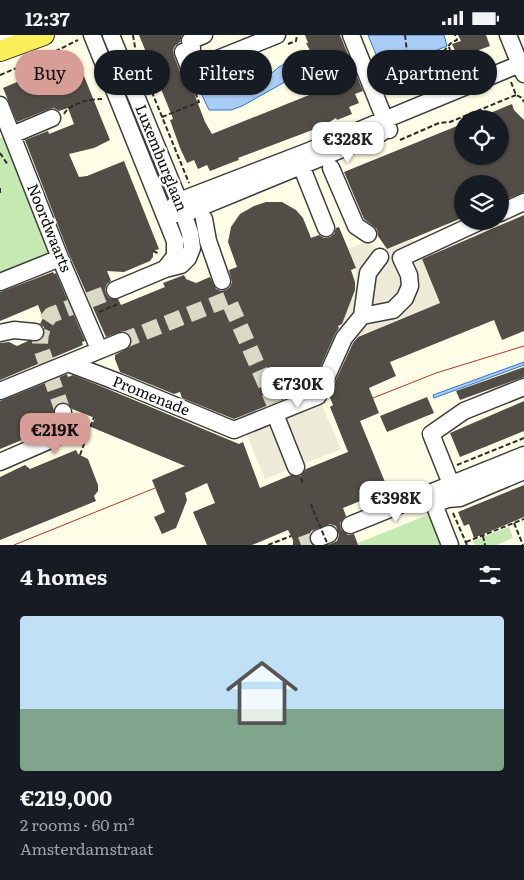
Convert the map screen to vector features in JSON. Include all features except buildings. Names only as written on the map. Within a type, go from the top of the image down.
[{"type":"main road","points":[[0,51],[44,35]]},
{"type":"street","points":[[0,42],[11,35]]},
{"type":"street","name":"Luxemburglaan","points":[[111,35],[186,203],[192,248],[188,258],[181,265],[164,263]]},
{"type":"street","points":[[188,50],[192,48],[190,41],[204,35]]},
{"type":"street","points":[[239,50],[276,35]]},
{"type":"street","points":[[351,35],[387,125]]},
{"type":"street","points":[[186,203],[299,161],[523,69],[508,35]]},
{"type":"street","name":"Luxemburglaan","points":[[86,37],[165,214],[176,247],[175,256],[115,297]]},
{"type":"street","name":"Noordwaarts","points":[[0,105],[60,258],[99,349]]},
{"type":"street","points":[[12,135],[58,117]]},
{"type":"street","points":[[165,214],[186,203],[299,161]]},
{"type":"street","points":[[299,161],[326,228]]},
{"type":"street","points":[[331,168],[356,226],[386,253],[394,254],[401,258],[409,275],[410,286],[405,298],[393,310],[362,316]]},
{"type":"street","points":[[509,208],[524,201]]},
{"type":"street","points":[[204,219],[208,241],[222,281]]},
{"type":"street","points":[[401,258],[462,230]]},
{"type":"street","points":[[296,467],[275,410],[318,396],[344,339],[362,316],[368,273],[375,245]]},
{"type":"street","points":[[0,283],[60,258]]},
{"type":"street","points":[[0,333],[14,330],[35,332]]},
{"type":"street","points":[[0,391],[122,341]]},
{"type":"street","name":"Promenade","points":[[68,363],[234,430],[275,410]]},
{"type":"street","points":[[449,477],[431,434],[464,411],[524,387]]},
{"type":"street","points":[[0,462],[55,438],[63,425],[63,412]]},
{"type":"street","points":[[431,498],[449,477],[524,455]]},
{"type":"street","points":[[350,525],[431,498],[460,498],[524,471]]},
{"type":"street","points":[[431,498],[458,544]]},
{"type":"path","name":"Luxemburglaan","points":[[133,35],[136,53],[162,117],[186,203]]},
{"type":"path","points":[[405,35],[412,95],[418,79],[457,40],[455,35]]},
{"type":"path","points":[[0,75],[86,37]]},
{"type":"path","points":[[449,46],[450,50]]},
{"type":"path","points":[[162,117],[199,102],[196,95]]},
{"type":"path","points":[[58,117],[67,110],[88,100],[102,99]]},
{"type":"path","points":[[0,187],[0,194]]},
{"type":"path","points":[[153,251],[164,263]]},
{"type":"path","points":[[96,313],[115,297]]},
{"type":"path","points":[[80,455],[94,417]]},
{"type":"path","points":[[449,477],[466,461],[524,438]]},
{"type":"path","points":[[311,504],[326,539]]},
{"type":"path","points":[[458,544],[524,519]]},
{"type":"path","points":[[514,523],[523,545]]},
{"type":"path","points":[[268,545],[291,536]]},
{"type":"path","points":[[483,536],[485,545]]},
{"type":"green space","points":[[12,135],[64,255],[0,282],[0,138]]},
{"type":"green space","points":[[430,514],[444,545],[359,545],[358,543]]},
{"type":"green space","points":[[509,527],[513,538],[497,545],[475,545],[473,541]]},
{"type":"shaded area","points":[[413,239],[440,303],[349,340],[337,334],[355,292],[356,268],[348,249],[370,241],[378,253]]},
{"type":"shaded area","points":[[318,396],[341,449],[265,479],[243,426]]},
{"type":"water","points":[[368,35],[444,35],[447,46],[437,50],[374,50]]},
{"type":"water","points":[[282,65],[282,84],[272,89],[272,73]]},
{"type":"water","points":[[202,95],[262,95],[231,110],[209,110]]},
{"type":"water","points":[[524,362],[524,365],[434,398],[433,395]]},
{"type":"tunnel","points":[[63,412],[40,345],[42,329],[51,315],[115,290]]},
{"type":"tunnel","points":[[122,341],[228,299],[274,403]]},
{"type":"tunnel","points":[[301,545],[319,538]]},
{"type":"tram line","points":[[373,398],[436,373],[524,346]]},
{"type":"tram line","points":[[14,545],[155,488]]}]
